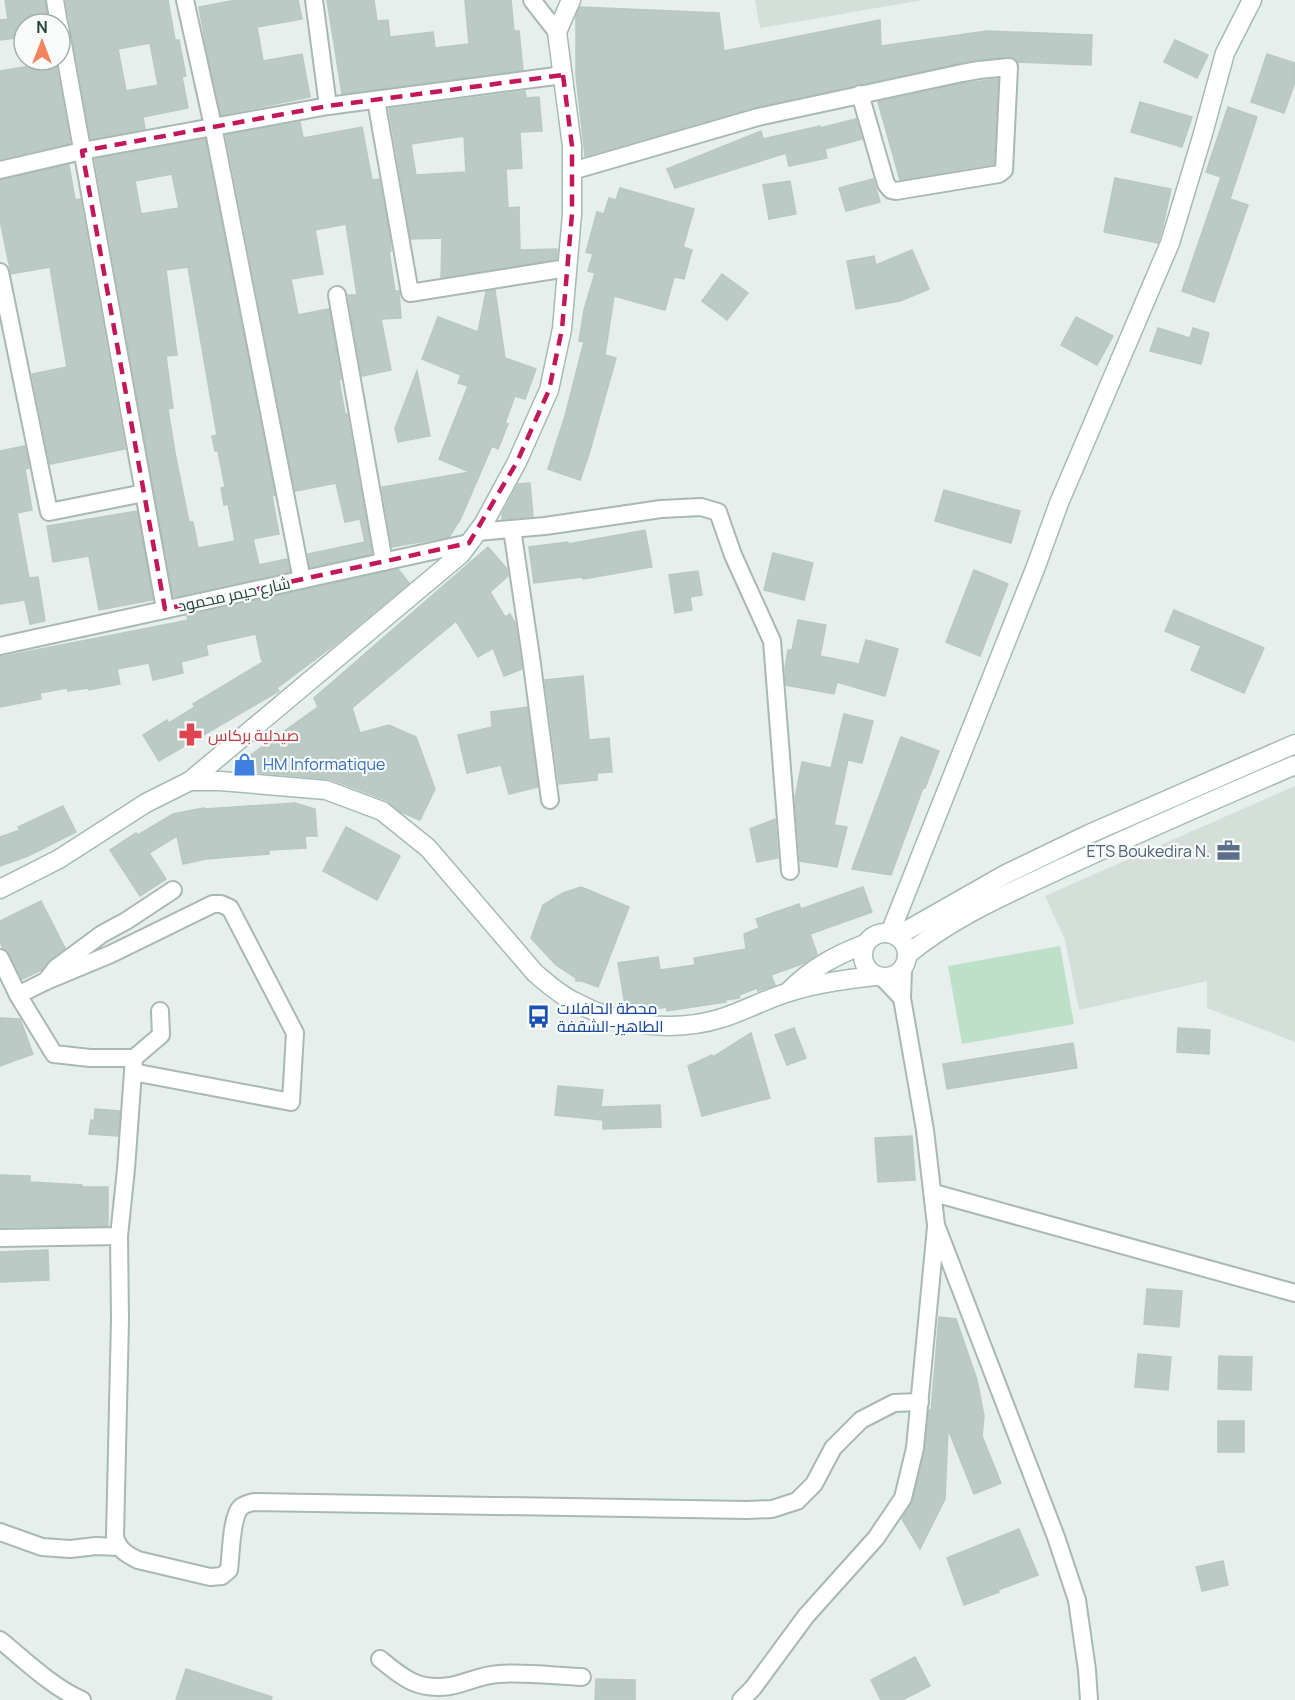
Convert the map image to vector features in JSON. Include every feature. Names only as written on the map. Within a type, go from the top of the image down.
[{"type":"main road","points":[[0,889],[59,859],[146,803],[190,781],[461,554],[484,523],[517,462],[549,390],[562,328],[572,214],[572,146],[557,32],[571,0]]},
{"type":"main road","points":[[893,935],[905,895],[1059,503],[1170,243],[1203,136],[1225,52],[1252,0]]},
{"type":"main road","points":[[893,935],[1006,874],[1089,834],[1295,744]]},
{"type":"main road","points":[[190,781],[220,781],[326,790],[381,811],[428,848],[535,973],[553,988],[574,1002],[619,1020],[667,1026],[721,1018],[786,993],[840,980],[898,974],[905,962],[936,933],[981,906],[1090,855],[1295,765]]},
{"type":"main road","points":[[905,895],[926,919]]},
{"type":"main road","points":[[786,993],[830,959],[865,945],[875,935],[883,933],[893,935],[902,941],[906,947],[905,962]]},
{"type":"main road","points":[[865,945],[863,952],[865,966],[879,977]]},
{"type":"street","points":[[185,0],[213,126],[302,580]]},
{"type":"street","points":[[314,0],[328,106]]},
{"type":"street","points":[[532,0],[557,32]]},
{"type":"street","points":[[572,171],[758,117],[860,94],[979,70],[1009,67],[1004,170],[999,174],[891,190],[886,184],[860,94]]},
{"type":"street","points":[[68,72],[165,609]]},
{"type":"street","points":[[0,170],[82,151],[328,106],[563,75]]},
{"type":"street","points":[[376,100],[410,293],[567,268]]},
{"type":"street","points":[[0,272],[49,512],[144,493]]},
{"type":"street","points":[[337,295],[384,562]]},
{"type":"street","name":"شارع حيمر محمود","points":[[0,646],[384,562],[512,529],[661,509],[701,507],[718,512],[733,555],[771,641],[790,871]]},
{"type":"street","points":[[512,529],[550,800]]},
{"type":"street","points":[[46,981],[56,968],[102,934],[173,890]]},
{"type":"street","points":[[0,958],[18,995],[54,1054],[133,1065],[291,1102],[295,1033],[230,908],[221,904],[213,904],[111,954],[18,995]]},
{"type":"street","points":[[741,1700],[753,1688],[806,1616],[876,1538],[903,1498],[915,1448],[936,1224],[925,1130],[902,998],[905,962]]},
{"type":"street","points":[[879,977],[902,998]]},
{"type":"street","points":[[160,1011],[161,1035],[133,1065],[119,1236],[120,1319],[115,1537],[118,1547],[127,1555],[138,1560],[210,1577],[222,1576],[229,1570],[235,1518],[239,1509],[254,1502],[772,1509],[797,1501],[814,1484],[833,1448],[861,1420],[894,1403],[920,1402]]},
{"type":"street","points":[[934,1193],[1295,1293]]},
{"type":"street","points":[[936,1224],[1056,1537],[1077,1600],[1089,1700]]},
{"type":"street","points":[[0,1238],[119,1236]]},
{"type":"street","points":[[0,1532],[42,1547],[70,1550],[96,1546],[118,1547]]},
{"type":"street","points":[[0,1641],[39,1672],[71,1695],[82,1700]]},
{"type":"street","points":[[380,1659],[425,1693],[480,1676],[500,1674],[582,1677]]},
{"type":"highlighted area","points":[[563,75],[572,146],[572,214],[562,329],[549,390],[517,462],[469,543],[165,609],[82,151],[328,106]]},
{"type":"shaded area","points":[[755,0],[923,0],[760,28]]},
{"type":"shaded area","points":[[1295,786],[1295,1042],[1207,1008],[1207,981],[1079,1010],[1065,940],[1045,896]]},
{"type":"green space","points":[[1060,946],[1074,1024],[962,1044],[948,966]]},
{"type":"building","points":[[5,0],[45,0],[46,12],[12,12],[12,38],[0,40],[0,20],[8,19]]},
{"type":"building","points":[[66,0],[168,0],[175,40],[179,40],[186,76],[182,77],[188,108],[143,117],[145,129],[91,139],[72,33],[72,12],[68,12]],"holes":[[[150,43],[158,85],[126,91],[118,49]]]},
{"type":"building","points":[[236,0],[298,0],[302,19],[257,27],[263,61],[302,54],[310,97],[221,115],[199,7]]},
{"type":"building","points":[[327,0],[374,0],[377,21],[388,20],[390,37],[433,32],[435,48],[469,44],[465,0],[511,0],[514,31],[519,31],[523,70],[342,94]]},
{"type":"building","points":[[580,7],[719,13],[724,51],[880,20],[881,46],[987,31],[1092,35],[1091,65],[1018,62],[1008,57],[960,63],[755,107],[585,156],[576,75],[576,16]]},
{"type":"building","points":[[1175,40],[1208,55],[1197,78],[1164,62]]},
{"type":"building","points":[[1267,54],[1295,63],[1295,82],[1284,113],[1251,102]]},
{"type":"building","points":[[12,69],[12,72],[57,72],[70,143],[0,159],[0,71]]},
{"type":"building","points":[[998,79],[994,164],[900,180],[878,102],[964,83]]},
{"type":"building","points":[[525,91],[526,98],[539,97],[542,131],[520,132],[522,168],[506,169],[508,208],[519,207],[520,250],[557,249],[557,259],[441,278],[442,238],[411,239],[389,109]],"holes":[[[464,136],[466,172],[416,175],[411,144]]]},
{"type":"building","points":[[1140,102],[1192,117],[1182,147],[1131,132]]},
{"type":"building","points":[[1228,107],[1257,117],[1230,199],[1248,205],[1214,302],[1182,291],[1221,177],[1206,172]]},
{"type":"building","points":[[856,119],[862,139],[825,149],[827,158],[789,166],[786,153],[675,188],[667,169],[761,131],[763,139]]},
{"type":"building","points":[[300,122],[303,138],[362,127],[372,180],[379,179],[390,239],[391,251],[389,251],[395,291],[399,291],[401,318],[381,319],[391,370],[362,376],[348,295],[357,295],[346,224],[315,230],[323,274],[291,279],[298,315],[329,309],[341,379],[339,380],[372,554],[310,567],[308,554],[365,542],[360,519],[345,522],[336,483],[295,491],[226,135]]},
{"type":"building","points":[[205,139],[275,495],[272,496],[279,534],[253,539],[259,565],[287,559],[290,572],[173,597],[95,159]],"holes":[[[172,174],[179,208],[141,214],[135,181]],[[188,267],[217,435],[212,436],[215,451],[218,451],[225,487],[221,488],[224,505],[228,504],[235,541],[198,548],[193,522],[189,522],[175,453],[168,409],[173,408],[166,356],[177,355],[166,270]]]},
{"type":"building","points":[[69,165],[75,200],[80,199],[125,449],[50,464],[32,374],[67,367],[50,267],[11,274],[0,220],[0,180]]},
{"type":"building","points":[[1115,178],[1171,189],[1158,243],[1104,232]]},
{"type":"building","points":[[873,179],[880,202],[846,211],[839,188]]},
{"type":"building","points":[[790,181],[796,214],[769,219],[763,185]]},
{"type":"building","points":[[620,188],[694,209],[683,247],[692,250],[684,279],[674,277],[665,310],[614,296],[605,355],[616,358],[580,480],[548,469],[565,416],[584,342],[579,341],[584,310],[595,273],[588,271],[593,254],[586,252],[597,212],[604,214],[609,198],[616,200]]},
{"type":"building","points":[[912,250],[929,289],[900,301],[856,309],[847,261],[874,256],[876,265]]},
{"type":"building","points":[[722,274],[748,293],[727,320],[702,301]]},
{"type":"building","points":[[495,290],[505,358],[536,369],[525,399],[515,396],[505,423],[508,424],[498,449],[492,446],[460,520],[449,537],[392,547],[382,487],[470,472],[439,459],[468,386],[458,383],[461,375],[422,359],[438,317],[478,332],[486,292]]},
{"type":"building","points":[[1076,317],[1113,336],[1097,365],[1061,345]]},
{"type":"building","points":[[1158,328],[1190,338],[1193,328],[1209,333],[1201,364],[1150,351]]},
{"type":"building","points":[[417,371],[430,436],[398,442],[395,428]]},
{"type":"building","points":[[25,446],[29,468],[25,469],[32,510],[17,513],[29,578],[38,577],[45,621],[30,624],[25,600],[0,604],[0,451]]},
{"type":"building","points":[[530,483],[533,517],[502,519],[502,514],[518,484]]},
{"type":"building","points":[[944,490],[1020,511],[1011,543],[935,521]]},
{"type":"building","points":[[137,511],[153,600],[99,610],[89,556],[53,562],[47,526]]},
{"type":"building","points":[[645,530],[652,567],[583,579],[583,577],[534,583],[529,547],[568,542],[568,544]]},
{"type":"building","points":[[488,547],[507,569],[508,576],[490,592],[505,617],[510,614],[515,623],[522,669],[504,676],[493,648],[478,657],[456,621],[352,708],[360,733],[389,725],[416,737],[435,789],[420,820],[401,812],[386,800],[330,779],[240,771],[238,764],[318,707],[314,698]]},
{"type":"building","points":[[773,553],[813,563],[804,600],[764,590]]},
{"type":"building","points":[[398,569],[409,583],[337,643],[277,688],[279,691],[159,761],[143,735],[167,720],[169,723],[195,707],[193,704],[263,662],[256,634],[206,645],[208,655],[181,662],[183,673],[153,680],[149,663],[117,669],[120,684],[89,690],[88,688],[68,691],[67,688],[40,693],[41,699],[0,707],[0,657],[188,620],[187,616]]},
{"type":"building","points":[[974,570],[1008,584],[980,656],[946,642]]},
{"type":"building","points":[[698,571],[702,595],[690,597],[692,610],[675,613],[669,575]]},
{"type":"building","points":[[1174,610],[1264,648],[1244,693],[1191,670],[1201,646],[1165,631]]},
{"type":"building","points":[[798,620],[826,625],[820,656],[859,664],[866,640],[898,649],[885,696],[837,682],[834,694],[786,685],[785,668],[788,650],[792,650]]},
{"type":"building","points":[[583,676],[589,740],[609,738],[612,772],[597,773],[597,780],[559,784],[545,680]]},
{"type":"building","points":[[527,707],[538,787],[509,794],[501,765],[467,773],[458,735],[492,727],[491,712]]},
{"type":"building","points":[[844,714],[873,721],[862,763],[848,760],[834,825],[847,827],[837,867],[800,861],[795,798],[802,762],[831,768]]},
{"type":"building","points":[[901,737],[939,751],[891,875],[852,869]]},
{"type":"building","points":[[295,803],[315,809],[317,836],[305,836],[306,848],[269,850],[269,854],[206,859],[183,864],[177,836],[149,853],[166,879],[140,896],[110,850],[136,833],[138,835],[173,814],[204,808]]},
{"type":"building","points":[[63,806],[76,832],[28,856],[0,866],[0,837],[20,830],[18,827]]},
{"type":"building","points":[[775,819],[778,858],[757,862],[750,829]]},
{"type":"building","points":[[346,827],[400,856],[377,900],[323,871]]},
{"type":"building","points":[[581,887],[629,907],[598,987],[576,981],[576,978],[556,965],[531,938],[543,905],[563,893]]},
{"type":"building","points":[[863,887],[872,912],[810,934],[817,954],[804,963],[771,975],[775,985],[758,991],[757,988],[739,995],[740,998],[725,1000],[726,1002],[667,1011],[667,1007],[642,1011],[640,1003],[625,1005],[618,963],[658,957],[660,970],[695,965],[694,958],[746,949],[744,934],[759,928],[756,919],[799,904],[801,909]]},
{"type":"building","points":[[41,901],[65,948],[42,970],[22,979],[9,953],[0,942],[0,921]]},
{"type":"building","points":[[0,1018],[20,1019],[33,1054],[0,1066]]},
{"type":"building","points":[[794,1028],[806,1058],[787,1065],[775,1035]]},
{"type":"building","points":[[1178,1028],[1210,1030],[1209,1054],[1177,1052]]},
{"type":"building","points":[[751,1033],[770,1098],[702,1116],[688,1066],[712,1055],[713,1057]]},
{"type":"building","points":[[1073,1043],[1077,1068],[947,1089],[943,1064]]},
{"type":"building","points":[[558,1086],[603,1090],[601,1107],[660,1105],[661,1127],[603,1129],[603,1120],[555,1115]]},
{"type":"building","points":[[95,1109],[120,1111],[118,1136],[89,1134],[91,1120],[94,1121]]},
{"type":"building","points":[[912,1136],[915,1180],[878,1182],[875,1138]]},
{"type":"building","points":[[0,1175],[30,1176],[30,1182],[108,1187],[108,1226],[0,1227]]},
{"type":"building","points":[[48,1250],[49,1280],[0,1282],[0,1252]]},
{"type":"building","points":[[1147,1289],[1182,1291],[1179,1327],[1144,1324]]},
{"type":"building","points":[[939,1317],[956,1319],[977,1380],[984,1416],[982,1436],[1001,1483],[974,1494],[948,1429],[945,1499],[920,1549],[902,1519],[913,1500],[925,1450],[929,1410],[931,1411]]},
{"type":"building","points":[[1138,1354],[1171,1357],[1168,1390],[1135,1387]]},
{"type":"building","points":[[1219,1356],[1252,1357],[1251,1390],[1218,1389]]},
{"type":"building","points":[[1218,1421],[1244,1421],[1244,1452],[1218,1452]]},
{"type":"building","points":[[1019,1529],[1038,1575],[964,1605],[947,1558]]},
{"type":"building","points":[[1223,1561],[1228,1585],[1202,1591],[1196,1567]]},
{"type":"building","points":[[915,1657],[930,1686],[902,1700],[881,1700],[871,1680]]},
{"type":"building","points":[[186,1669],[272,1697],[271,1700],[176,1700]]},
{"type":"building","points":[[596,1679],[635,1680],[635,1700],[595,1700]]},
{"type":"place","name":"صيدلية بركاس","points":[[190,735]]},
{"type":"place","name":"HM Informatique","points":[[245,764]]},
{"type":"place","name":"ETS Boukedira N.","points":[[1228,851]]},
{"type":"place","name":"محطة الحافلات الطاهير-الشقفة","points":[[539,1017]]}]
